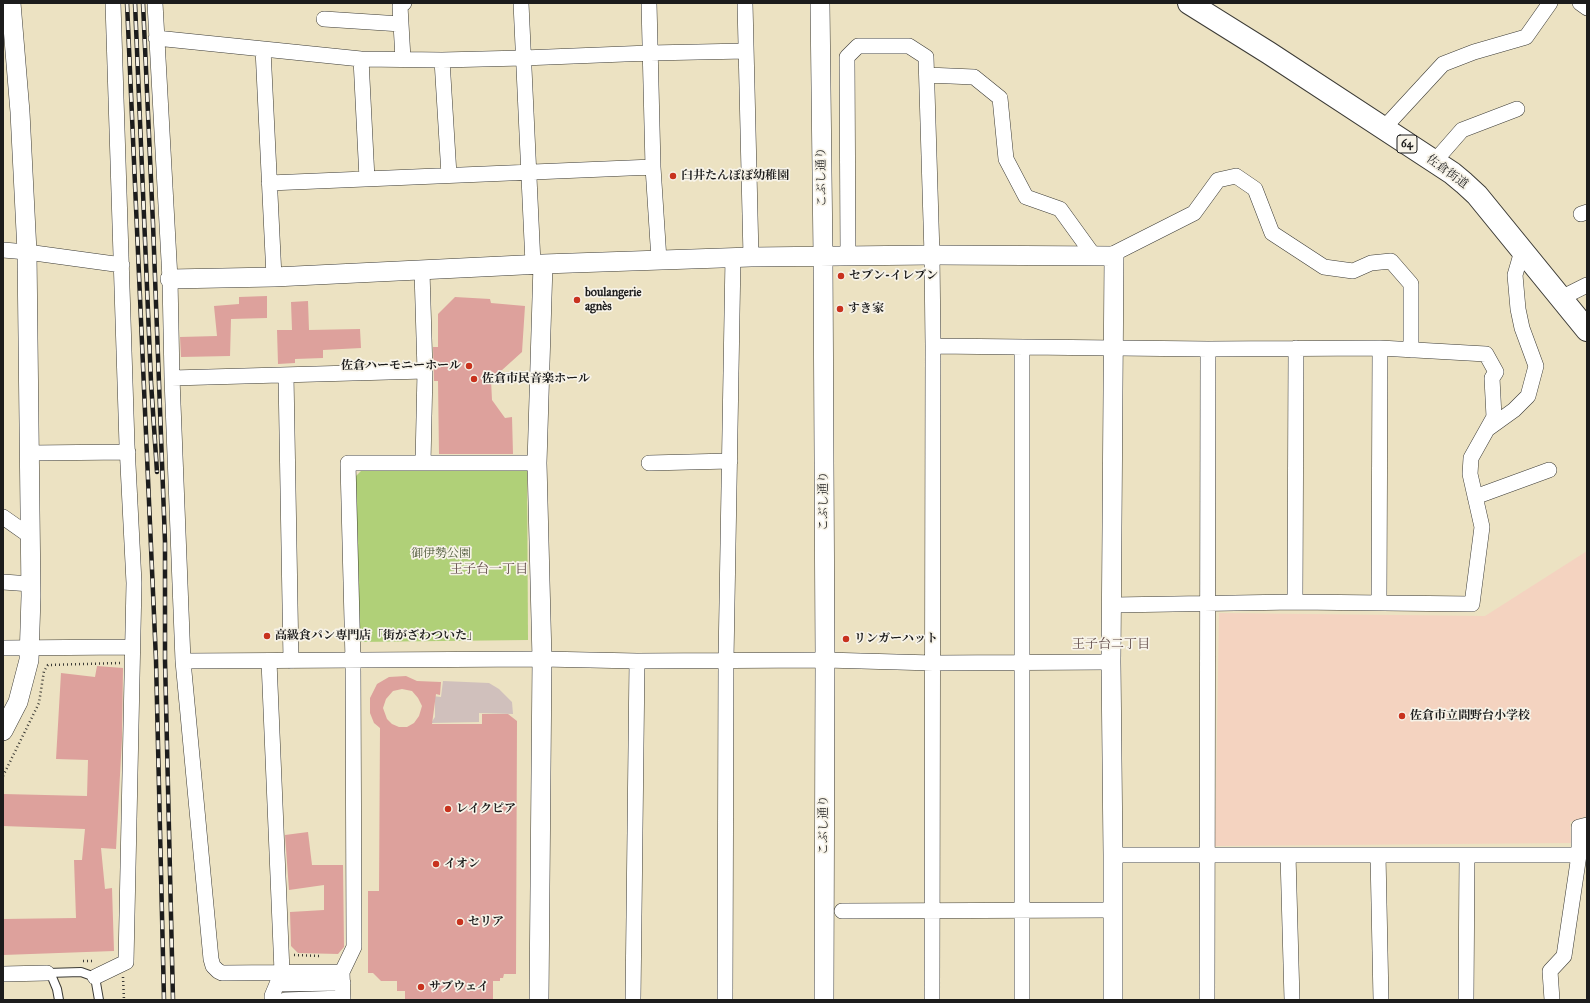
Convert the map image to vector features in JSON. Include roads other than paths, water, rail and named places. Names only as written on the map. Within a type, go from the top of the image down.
[{"type":"main road","name":"佐倉街道","points":[[1200,6],[1456,176],[1477,195],[1587,330]]},
{"type":"street","points":[[3,731],[18,702],[29,660],[31,584],[27,252],[20,112],[11,3]]},
{"type":"street","points":[[95,977],[126,962],[131,647],[134,583],[128,452],[113,3]]},
{"type":"street","points":[[155,3],[170,279],[172,378],[183,661],[213,966],[218,971],[222,973],[258,972],[278,990],[343,999],[342,977],[354,947],[353,661],[348,463],[538,463]]},
{"type":"street","points":[[403,59],[400,6],[404,3]]},
{"type":"street","points":[[521,3],[528,172],[538,264],[538,463],[542,659],[539,1000]]},
{"type":"street","points":[[649,3],[653,168],[659,260]]},
{"type":"street","points":[[725,1000],[726,660],[730,461],[742,257],[746,51],[744,3]]},
{"type":"street","name":"こぶし通り","points":[[820,3],[825,660],[824,1000]]},
{"type":"street","points":[[1384,129],[1443,64],[1474,52],[1526,37],[1550,3]]},
{"type":"street","points":[[1580,3],[1587,8]]},
{"type":"street","points":[[324,19],[401,24]]},
{"type":"street","points":[[156,38],[361,59],[442,60],[746,51]]},
{"type":"street","points":[[848,256],[847,57],[858,46],[909,46],[926,57],[932,255],[932,1000]]},
{"type":"street","points":[[263,49],[274,277]]},
{"type":"street","points":[[361,59],[367,179]]},
{"type":"street","points":[[442,60],[449,175]]},
{"type":"street","points":[[926,75],[974,77],[1000,98],[1006,159],[1026,197],[1060,209],[1102,256]]},
{"type":"street","points":[[1434,162],[1462,130],[1517,109]]},
{"type":"street","points":[[269,184],[449,175],[653,168]]},
{"type":"street","points":[[1102,256],[1194,213],[1218,180],[1236,176],[1255,189],[1272,233],[1324,267],[1353,271],[1371,263],[1391,261],[1411,284],[1411,350]]},
{"type":"street","points":[[3,250],[122,265]]},
{"type":"street","points":[[1489,428],[1514,410],[1528,396],[1536,366],[1522,328],[1518,309],[1515,275],[1522,251]]},
{"type":"street","points":[[170,279],[274,277],[538,264],[742,257],[932,255],[1114,256],[1113,605],[1111,662],[1114,910],[1113,1000]]},
{"type":"street","points":[[422,270],[425,371],[423,463]]},
{"type":"street","points":[[1561,298],[1587,285]]},
{"type":"street","points":[[933,346],[1208,349],[1380,348],[1486,354],[1496,372],[1492,378],[1494,418],[1471,458],[1470,474],[1482,527],[1472,604],[1379,602],[1208,602],[1113,605]]},
{"type":"street","points":[[1022,347],[1022,1000]]},
{"type":"street","points":[[1295,602],[1296,348]]},
{"type":"street","points":[[1379,602],[1380,348]]},
{"type":"street","points":[[1207,1000],[1208,349]]},
{"type":"street","points":[[172,378],[425,371]]},
{"type":"street","points":[[286,376],[291,661]]},
{"type":"street","points":[[29,453],[128,452]]},
{"type":"street","points":[[649,463],[730,461]]},
{"type":"street","points":[[1475,497],[1549,470]]},
{"type":"street","points":[[3,517],[30,536]]},
{"type":"street","points":[[3,582],[31,584]]},
{"type":"street","points":[[3,648],[131,647]]},
{"type":"street","points":[[183,661],[542,659],[637,661],[825,660],[933,663],[1111,662]]},
{"type":"street","points":[[269,661],[278,990]]},
{"type":"street","points":[[633,1000],[637,661]]},
{"type":"street","points":[[1552,1000],[1550,971],[1564,956],[1579,855],[1579,827],[1587,825]]},
{"type":"street","points":[[1113,855],[1579,855]]},
{"type":"street","points":[[1288,855],[1292,1000]]},
{"type":"street","points":[[1378,855],[1381,1000]]},
{"type":"street","points":[[1466,1000],[1467,855]]},
{"type":"street","points":[[842,911],[1022,912],[1114,910]]},
{"type":"street","points":[[258,972],[278,990]]},
{"type":"street","points":[[3,974],[47,973]]},
{"type":"street","points":[[278,990],[342,977]]},
{"type":"lane","points":[[47,973],[81,972],[95,977],[99,1000]]},
{"type":"lane","points":[[47,973],[52,977],[58,989],[59,1000]]},
{"type":"railway","points":[[127,3],[156,660],[164,1000]]},
{"type":"railway","points":[[135,3],[151,382],[157,472]]},
{"type":"railway","points":[[143,3],[165,542],[165,660],[173,1000]]},
{"type":"place","name":"臼井たんぽぽ幼稚園","points":[[673,176]]},
{"type":"place","name":"セブン-イレブン","points":[[841,276]]},
{"type":"place","name":"boulangerie agnès","points":[[577,300]]},
{"type":"place","name":"すき家","points":[[840,309]]},
{"type":"place","name":"佐倉ハーモニーホール","points":[[469,366]]},
{"type":"place","name":"佐倉市民音楽ホール","points":[[474,379]]},
{"type":"place","name":"高級食パン専門店「街がざわついた」","points":[[267,636]]},
{"type":"place","name":"リンガーハット","points":[[846,639]]},
{"type":"place","name":"佐倉市立間野台小学校","points":[[1402,716]]},
{"type":"place","name":"レイクピア","points":[[448,809]]},
{"type":"place","name":"イオン","points":[[436,864]]},
{"type":"place","name":"セリア","points":[[460,922]]},
{"type":"place","name":"サブウェイ","points":[[421,987]]},
{"type":"district","name":"王子台一丁目","points":[[489,570]]},
{"type":"district","name":"王子台二丁目","points":[[1111,645]]},
{"type":"park label","name":"御伊勢公園","points":[[441,554]]}]
